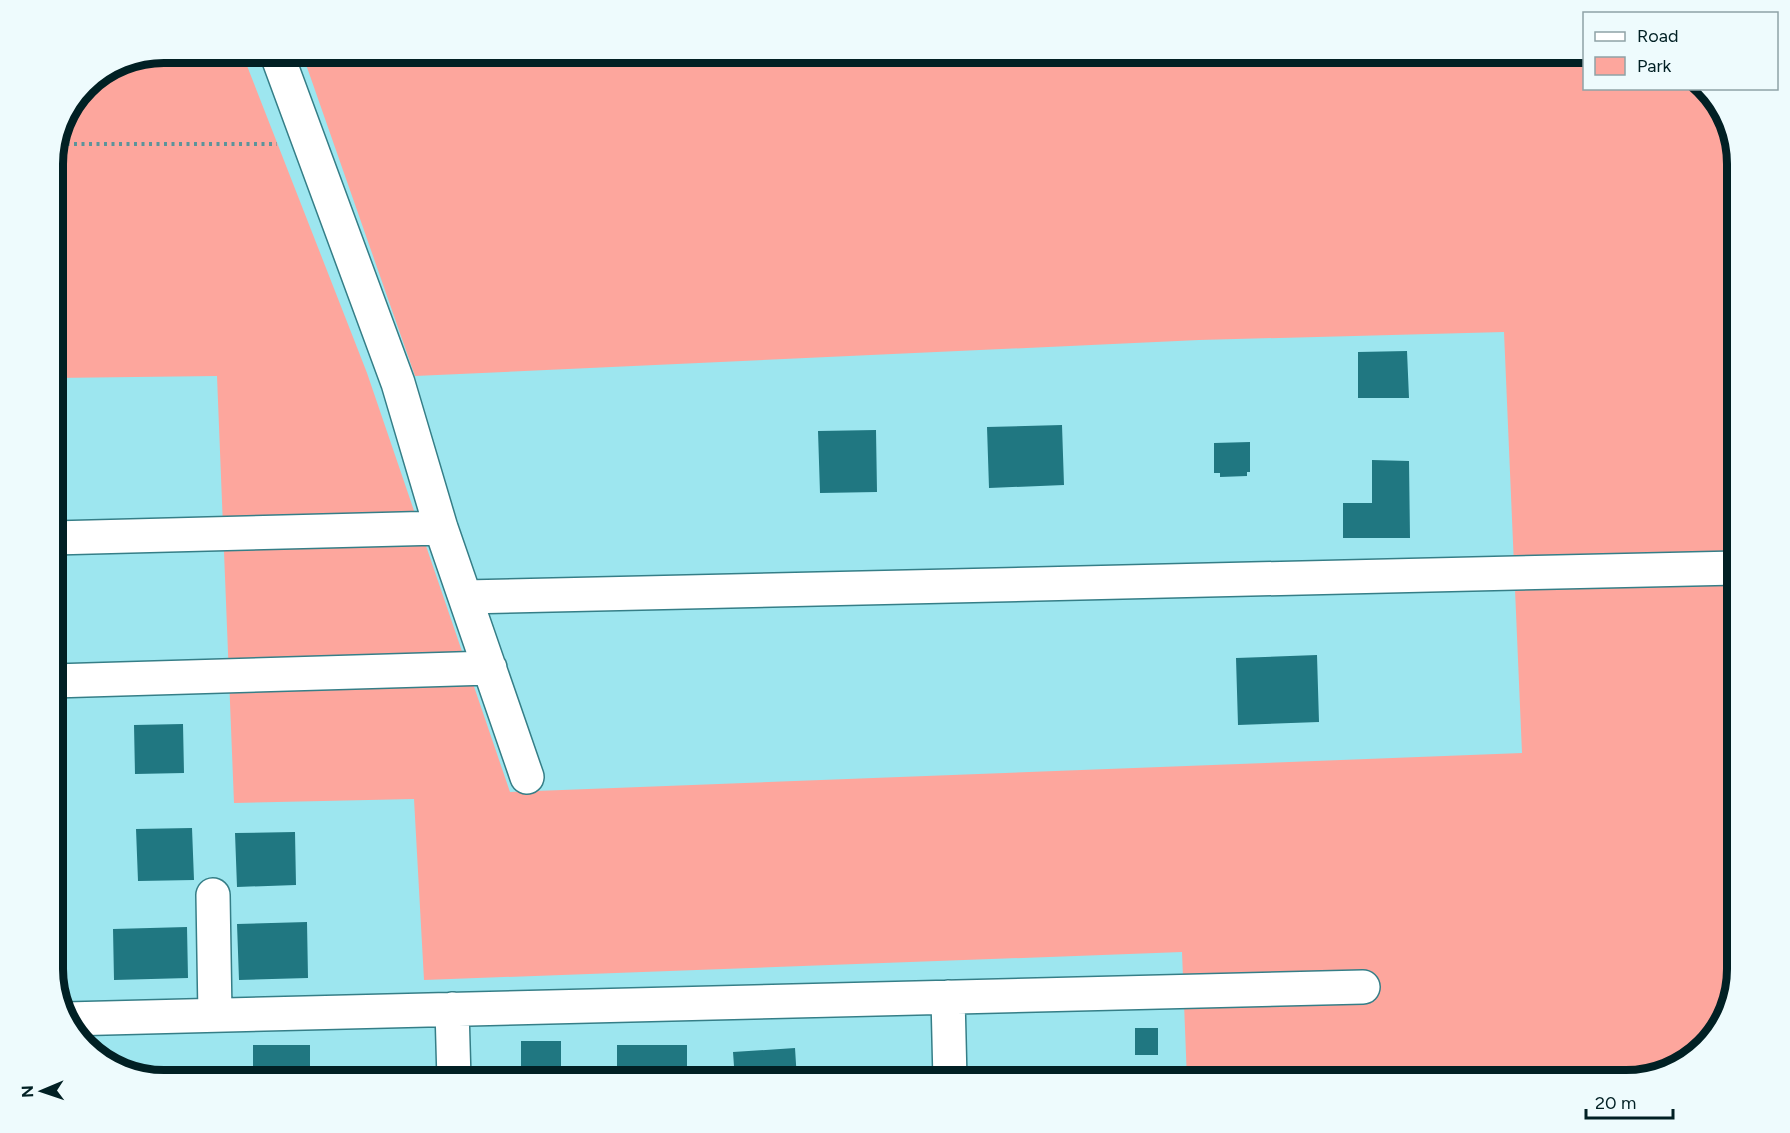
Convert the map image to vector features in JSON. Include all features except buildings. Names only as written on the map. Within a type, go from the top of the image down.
[{"type":"street","points":[[280,63],[398,382],[441,528],[527,777]]},
{"type":"street","points":[[63,538],[441,528]]},
{"type":"street","points":[[465,597],[1727,568]]},
{"type":"street","points":[[63,681],[490,668]]},
{"type":"street","points":[[213,895],[215,1015]]},
{"type":"street","points":[[76,1019],[1363,987]]},
{"type":"street","points":[[948,997],[950,1070]]},
{"type":"street","points":[[453,1009],[454,1070]]},
{"type":"path","points":[[65,144],[308,144]]},
{"type":"green space","points":[[164,63],[246,63],[367,373],[510,792],[1522,753],[1504,332],[1199,340],[415,376],[305,63],[1583,63],[1583,90],[1696,90],[1717,119],[1727,157],[1727,969],[1724,995],[1714,1020],[1698,1041],[1677,1057],[1652,1067],[1639,1069],[1187,1070],[1182,952],[424,980],[414,799],[234,803],[217,376],[63,378],[63,157],[66,138],[73,119],[97,88],[113,76],[131,68]]}]
